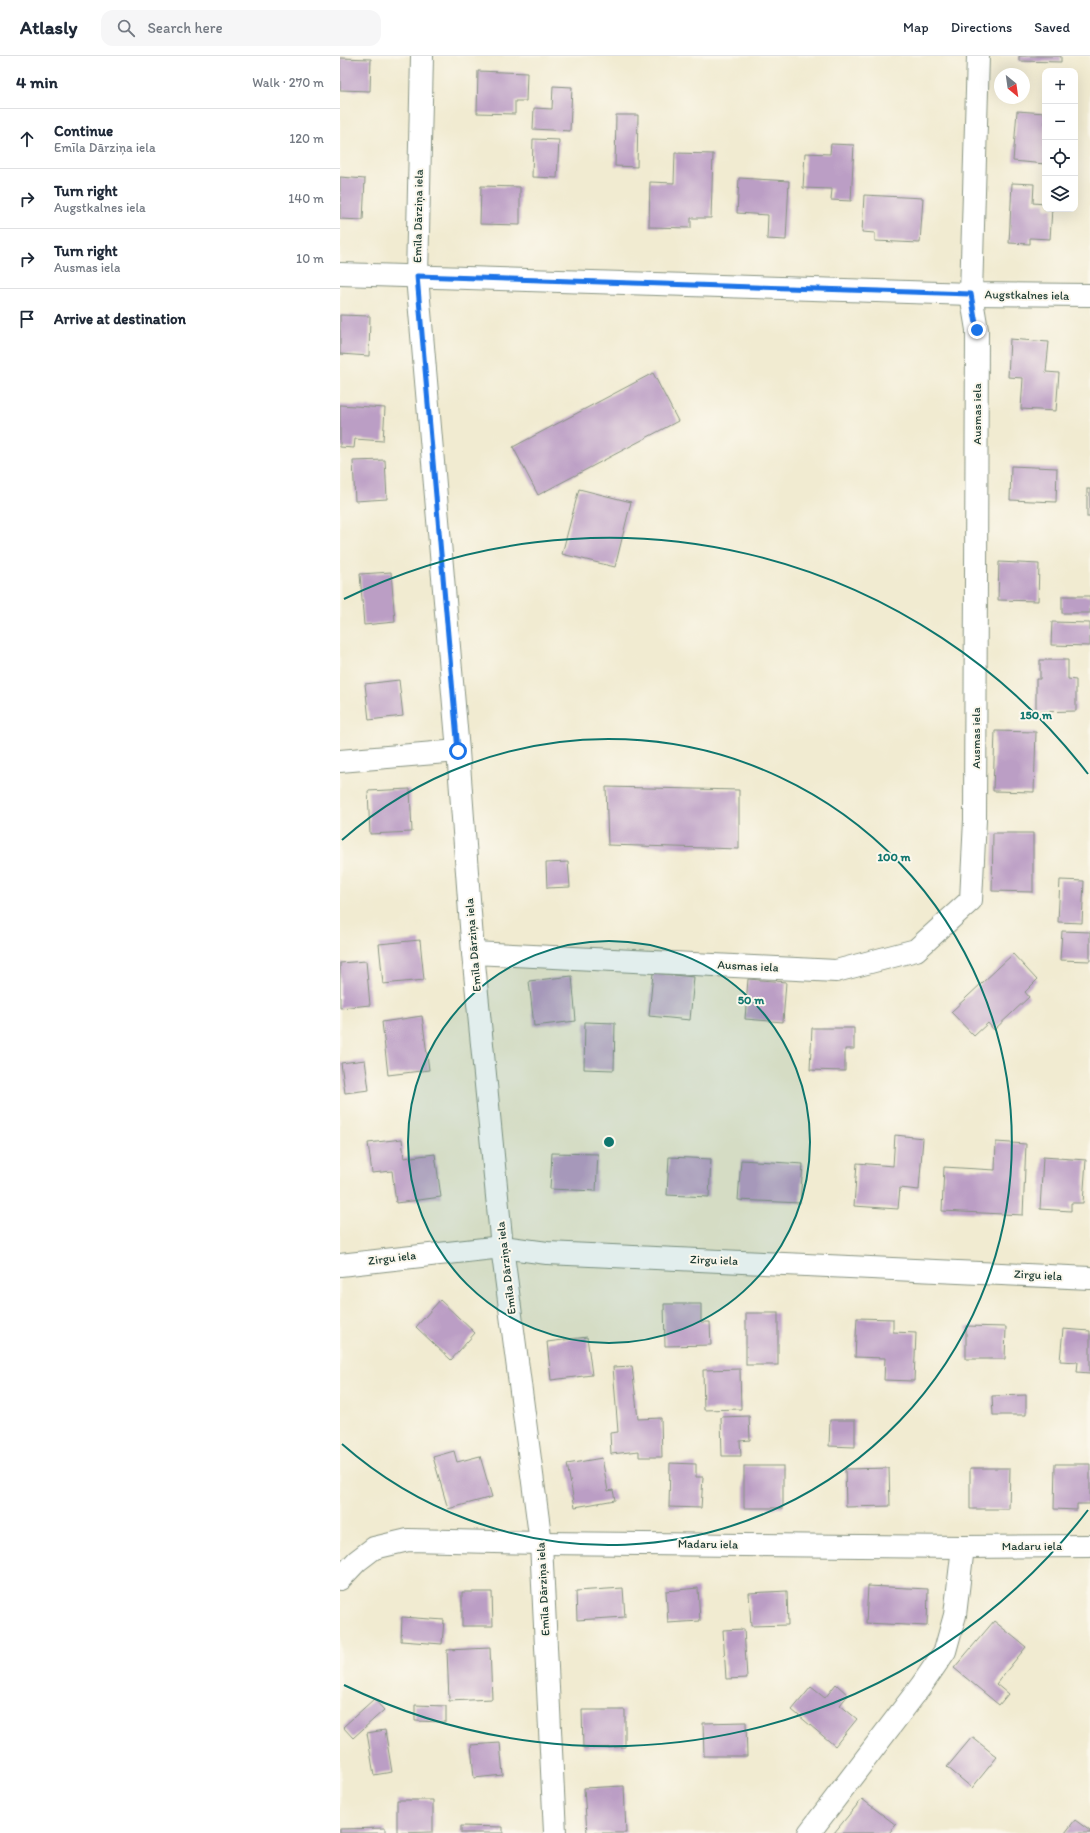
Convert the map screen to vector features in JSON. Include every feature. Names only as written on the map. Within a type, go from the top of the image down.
[{"type":"street","name":"Emīla Dārziņa iela","points":[[422,56],[417,276],[458,751],[473,953],[502,1247],[541,1543],[556,1833]]},
{"type":"street","name":"Ausmas iela","points":[[473,953],[836,970],[916,950],[971,900],[976,812],[977,330],[971,294],[978,56]]},
{"type":"street","name":"Augstkalnes iela","points":[[340,274],[971,294],[1090,296]]},
{"type":"street","points":[[340,760],[458,751]]},
{"type":"street","name":"Zirgu iela","points":[[340,1264],[502,1247],[547,1253],[1090,1278]]},
{"type":"street","name":"Madaru iela","points":[[340,1579],[357,1561],[374,1548],[408,1540],[541,1543],[962,1547],[1090,1546]]},
{"type":"street","points":[[809,1833],[946,1651],[955,1614],[962,1547]]},
{"type":"building","points":[[1019,56],[1061,56],[1061,62],[1019,61]]},
{"type":"building","points":[[340,58],[371,59],[370,91],[340,90]]},
{"type":"building","points":[[478,71],[527,73],[526,101],[515,101],[515,114],[477,113]]},
{"type":"building","points":[[553,86],[572,87],[570,131],[533,129],[534,108],[552,109]]},
{"type":"building","points":[[1017,111],[1042,113],[1042,164],[1013,161]]},
{"type":"building","points":[[616,115],[638,115],[637,167],[615,166]]},
{"type":"building","points":[[533,139],[559,140],[557,178],[532,177]]},
{"type":"building","points":[[831,144],[854,145],[851,201],[831,200],[832,189],[803,188],[805,153],[830,154]]},
{"type":"building","points":[[675,153],[713,154],[711,218],[691,218],[691,228],[649,227],[650,182],[674,183]]},
{"type":"building","points":[[340,177],[365,179],[363,220],[340,219]]},
{"type":"building","points":[[739,178],[789,181],[786,240],[767,239],[768,215],[737,213]]},
{"type":"building","points":[[1012,183],[1034,184],[1033,203],[1042,204],[1042,212],[1052,212],[1050,239],[1030,238],[1030,244],[1009,243]]},
{"type":"building","points":[[481,186],[520,187],[520,225],[480,224]]},
{"type":"building","points":[[864,195],[923,198],[920,243],[875,241],[875,233],[862,232]]},
{"type":"building","points":[[340,315],[370,316],[369,356],[340,354]]},
{"type":"building","points":[[1010,339],[1049,342],[1046,372],[1059,373],[1056,411],[1021,409],[1023,378],[1008,377]]},
{"type":"building","points":[[653,373],[678,421],[538,495],[513,447]]},
{"type":"building","points":[[340,405],[385,408],[383,441],[355,439],[354,448],[340,447]]},
{"type":"building","points":[[385,460],[387,499],[355,501],[353,461]]},
{"type":"building","points":[[1011,466],[1057,468],[1056,502],[1010,500]]},
{"type":"building","points":[[579,489],[631,502],[615,567],[562,554]]},
{"type":"building","points":[[1087,489],[1090,489],[1090,517],[1087,517]]},
{"type":"building","points":[[999,562],[1039,564],[1038,601],[998,600]]},
{"type":"building","points":[[391,572],[395,622],[364,625],[360,574]]},
{"type":"building","points":[[1062,596],[1090,596],[1090,613],[1062,613]]},
{"type":"building","points":[[1052,622],[1090,623],[1090,646],[1051,645]]},
{"type":"building","points":[[1040,660],[1068,660],[1068,679],[1076,680],[1076,711],[1036,712],[1036,679],[1040,679]]},
{"type":"building","points":[[399,680],[403,716],[369,720],[365,684]]},
{"type":"building","points":[[995,731],[1036,732],[1034,792],[993,791]]},
{"type":"building","points":[[606,787],[739,790],[739,849],[608,845]]},
{"type":"building","points":[[410,789],[412,832],[370,834],[368,791]]},
{"type":"building","points":[[993,833],[1033,833],[1033,892],[992,891]]},
{"type":"building","points":[[568,862],[570,887],[547,888],[546,863]]},
{"type":"building","points":[[1060,880],[1084,881],[1082,923],[1058,922]]},
{"type":"building","points":[[1062,931],[1090,932],[1090,961],[1060,960]]},
{"type":"building","points":[[420,940],[424,980],[383,984],[379,944]]},
{"type":"building","points":[[1013,954],[1037,980],[1025,992],[1029,997],[994,1030],[988,1023],[974,1036],[951,1012]]},
{"type":"building","points":[[366,961],[370,1005],[340,1008],[340,963]]},
{"type":"building","points":[[653,973],[694,977],[690,1020],[649,1016]]},
{"type":"building","points":[[572,976],[576,1021],[534,1026],[529,981]]},
{"type":"building","points":[[748,979],[786,982],[783,1022],[745,1019]]},
{"type":"building","points":[[422,1016],[429,1070],[388,1075],[382,1022]]},
{"type":"building","points":[[585,1022],[615,1023],[614,1070],[584,1069]]},
{"type":"building","points":[[812,1028],[854,1028],[854,1049],[845,1049],[845,1071],[810,1070]]},
{"type":"building","points":[[365,1060],[369,1090],[345,1093],[341,1063]]},
{"type":"building","points":[[895,1135],[923,1138],[919,1190],[900,1188],[898,1209],[854,1206],[857,1163],[893,1166]]},
{"type":"building","points":[[402,1139],[404,1158],[435,1154],[441,1197],[396,1203],[392,1171],[372,1173],[368,1143]]},
{"type":"building","points":[[996,1142],[1026,1144],[1023,1215],[942,1211],[944,1167],[995,1170]]},
{"type":"building","points":[[552,1153],[598,1154],[596,1191],[550,1189]]},
{"type":"building","points":[[669,1157],[711,1159],[709,1197],[667,1195]]},
{"type":"building","points":[[1043,1157],[1086,1160],[1083,1203],[1071,1203],[1071,1211],[1040,1209]]},
{"type":"building","points":[[741,1160],[803,1164],[800,1203],[738,1200]]},
{"type":"building","points":[[440,1300],[475,1333],[451,1360],[416,1327]]},
{"type":"building","points":[[664,1304],[701,1304],[701,1322],[710,1322],[711,1345],[665,1346]]},
{"type":"building","points":[[746,1313],[778,1313],[778,1365],[746,1365]]},
{"type":"building","points":[[857,1318],[893,1319],[893,1332],[916,1333],[914,1381],[884,1380],[885,1358],[855,1357]]},
{"type":"building","points":[[966,1326],[1006,1327],[1005,1359],[966,1359]]},
{"type":"building","points":[[1063,1329],[1090,1331],[1090,1373],[1077,1372],[1078,1362],[1060,1361]]},
{"type":"building","points":[[587,1337],[592,1375],[551,1380],[547,1342]]},
{"type":"building","points":[[632,1366],[638,1419],[661,1418],[662,1457],[639,1457],[639,1451],[611,1454],[610,1433],[618,1432],[613,1367]]},
{"type":"building","points":[[740,1369],[741,1409],[704,1410],[703,1370]]},
{"type":"building","points":[[1026,1395],[1026,1415],[993,1415],[992,1396]]},
{"type":"building","points":[[749,1416],[750,1440],[740,1441],[741,1456],[722,1456],[721,1417]]},
{"type":"building","points":[[830,1420],[855,1420],[855,1447],[829,1446]]},
{"type":"building","points":[[454,1451],[457,1462],[480,1456],[492,1497],[448,1509],[433,1457]]},
{"type":"building","points":[[602,1458],[608,1491],[613,1490],[615,1500],[575,1507],[567,1464]]},
{"type":"building","points":[[670,1463],[696,1464],[696,1477],[703,1477],[701,1508],[669,1507]]},
{"type":"building","points":[[1055,1464],[1090,1464],[1090,1504],[1077,1504],[1077,1510],[1054,1509]]},
{"type":"building","points":[[744,1466],[783,1466],[783,1508],[744,1508]]},
{"type":"building","points":[[889,1468],[890,1506],[846,1507],[845,1469]]},
{"type":"building","points":[[970,1468],[1010,1468],[1009,1509],[970,1509]]},
{"type":"building","points":[[868,1586],[928,1589],[927,1626],[866,1623]]},
{"type":"building","points":[[623,1588],[625,1617],[577,1620],[576,1591]]},
{"type":"building","points":[[698,1588],[700,1621],[668,1623],[666,1591]]},
{"type":"building","points":[[787,1591],[788,1625],[751,1626],[749,1593]]},
{"type":"building","points":[[462,1592],[492,1592],[493,1626],[462,1626]]},
{"type":"building","points":[[402,1617],[444,1620],[442,1644],[401,1641]]},
{"type":"building","points":[[994,1621],[1026,1647],[996,1684],[1008,1694],[999,1705],[954,1668]]},
{"type":"building","points":[[744,1629],[747,1678],[726,1679],[723,1630]]},
{"type":"building","points":[[490,1648],[492,1699],[449,1701],[447,1650]]},
{"type":"building","points":[[836,1684],[848,1695],[840,1705],[857,1719],[835,1746],[792,1710],[811,1687],[825,1698]]},
{"type":"building","points":[[374,1699],[384,1710],[353,1738],[343,1727]]},
{"type":"building","points":[[415,1705],[446,1706],[446,1722],[415,1721]]},
{"type":"building","points":[[582,1710],[625,1710],[625,1747],[583,1748]]},
{"type":"building","points":[[746,1722],[747,1756],[704,1756],[703,1723]]},
{"type":"building","points":[[385,1730],[392,1772],[374,1775],[367,1733]]},
{"type":"building","points":[[972,1737],[997,1757],[972,1788],[947,1767]]},
{"type":"building","points":[[500,1743],[503,1775],[474,1778],[471,1745]]},
{"type":"building","points":[[624,1786],[626,1833],[587,1833],[584,1788]]},
{"type":"building","points":[[862,1799],[896,1825],[889,1833],[834,1833]]},
{"type":"building","points":[[397,1800],[433,1800],[433,1832],[397,1833]]},
{"type":"building","points":[[1075,1820],[1090,1831],[1090,1833],[1065,1833]]},
{"type":"building","points":[[461,1826],[503,1827],[503,1833],[461,1833]]},
{"type":"building","points":[[385,1828],[385,1833],[340,1833],[340,1829]]},
{"type":"route","points":[[458,751],[417,276],[971,294],[977,330]]}]
